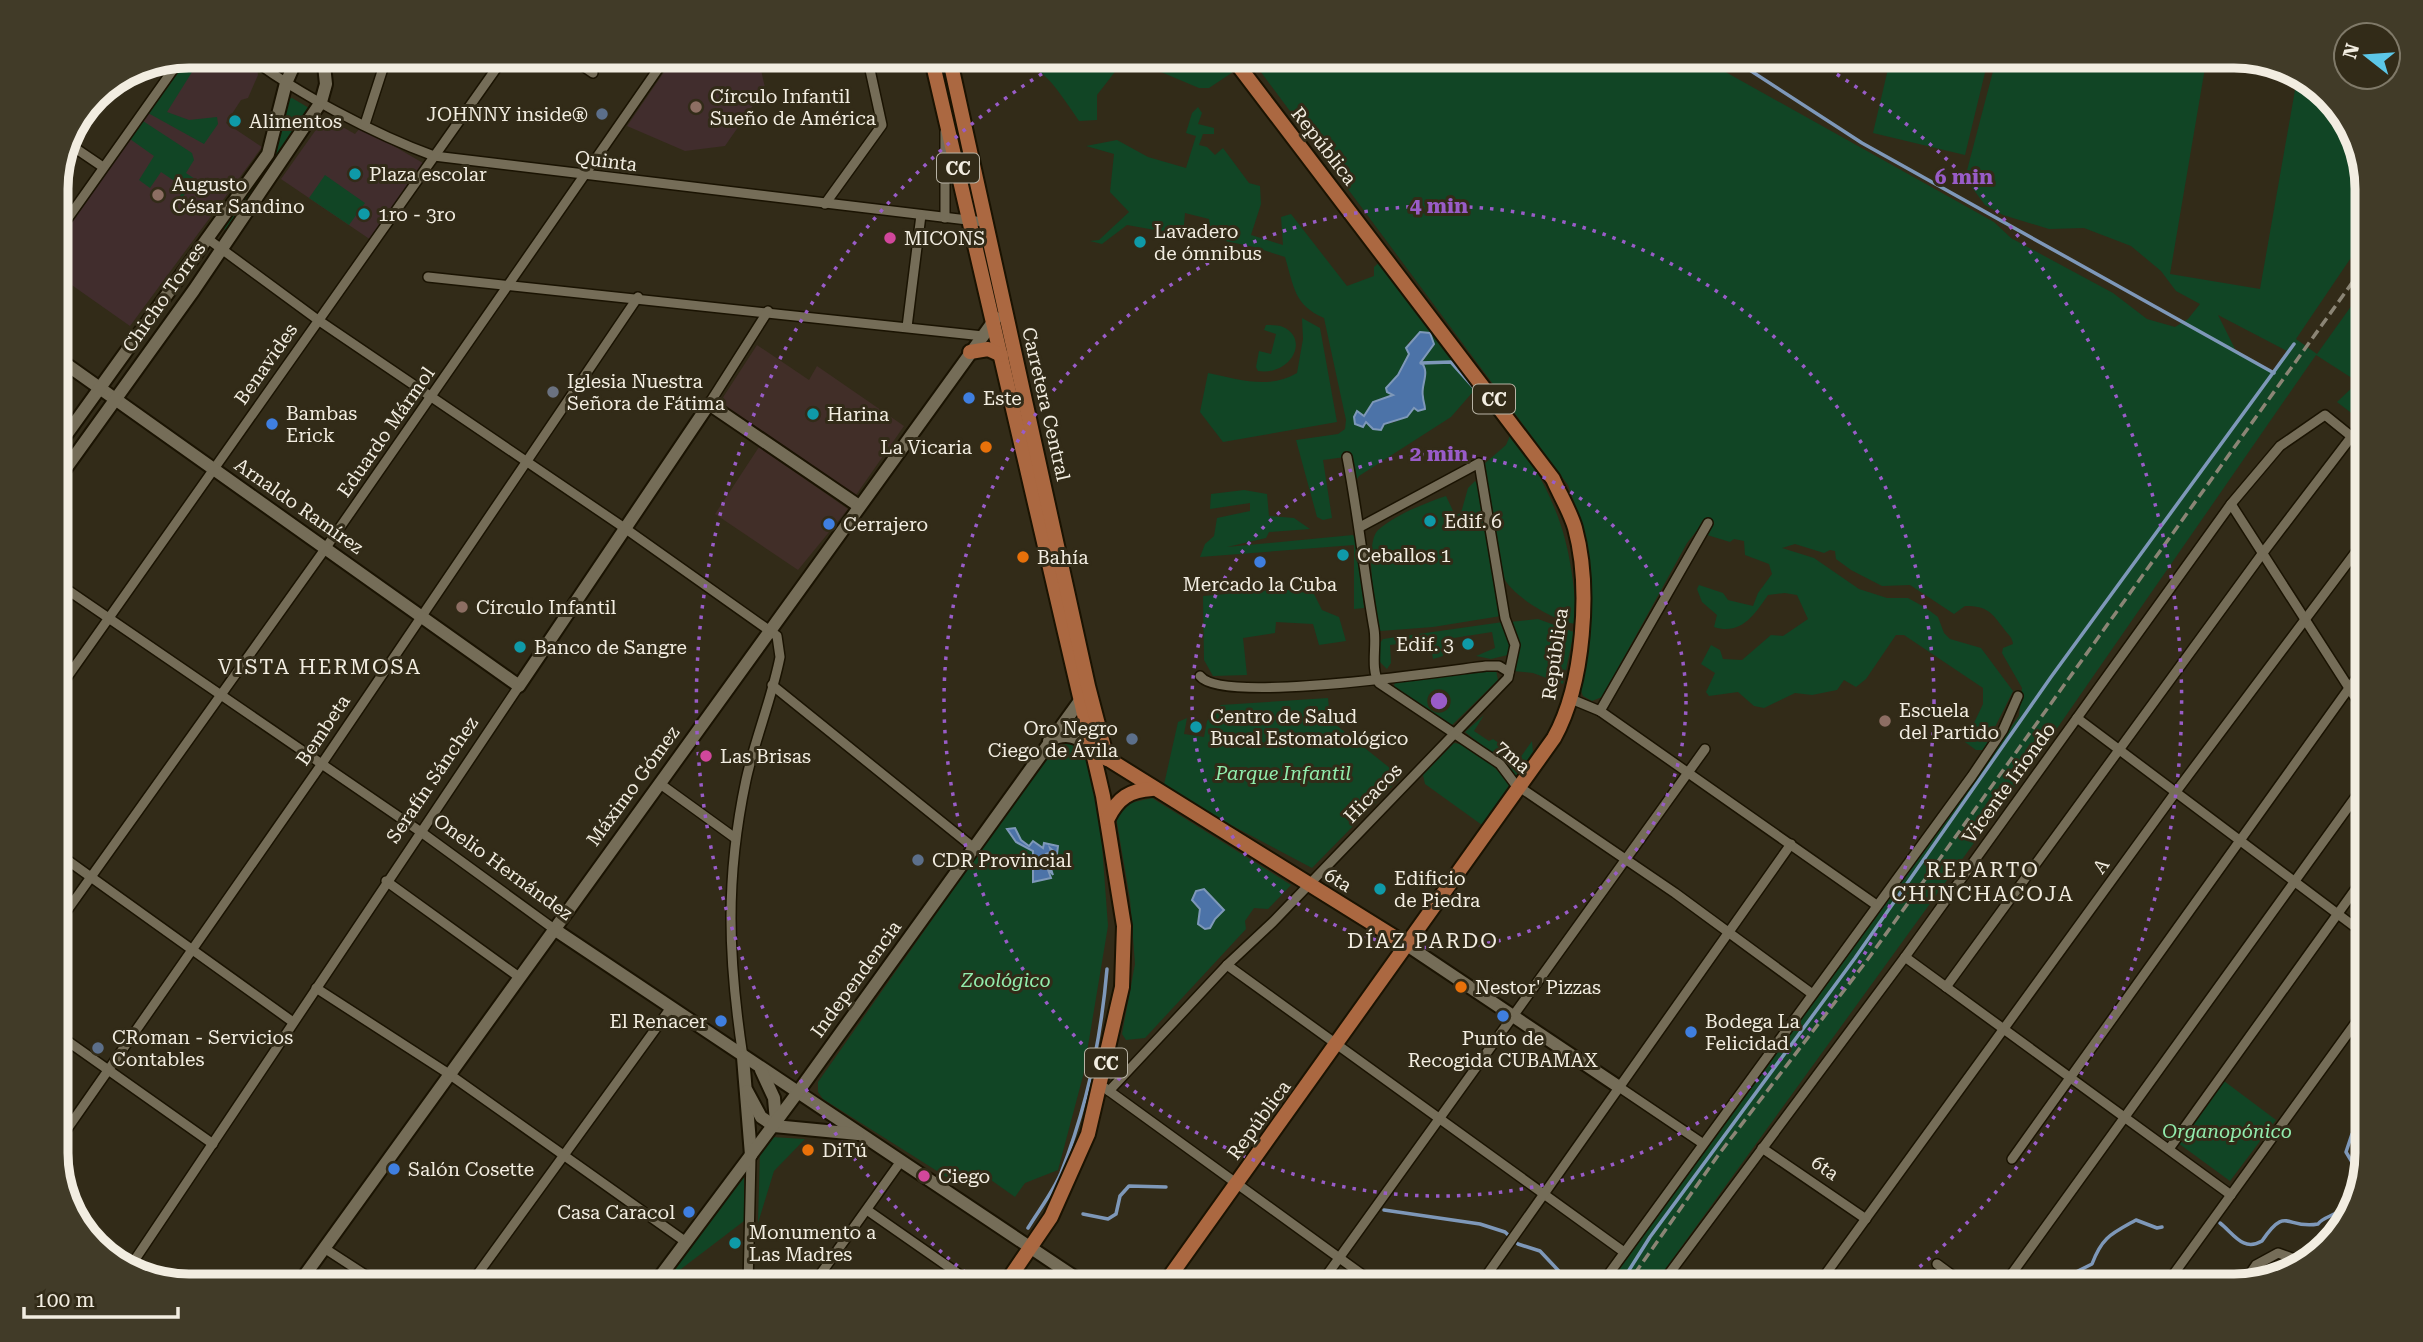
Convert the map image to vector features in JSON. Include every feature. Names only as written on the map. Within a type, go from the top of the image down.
[{"type":"main road","name":"Carretera Central","points":[[934,68],[945,116],[977,221],[1000,318],[1085,700],[1091,748]]},
{"type":"main road","name":"Carretera Central","points":[[951,68],[977,221]]},
{"type":"main road","name":"República","points":[[1172,1274],[1555,737],[1571,699],[1581,627],[1582,579],[1575,526],[1553,479],[1240,68]]},
{"type":"main road","name":"Carretera Central","points":[[1000,318],[1001,355],[1085,700],[1107,759]]},
{"type":"main road","points":[[970,352],[988,349],[1001,355]]},
{"type":"main road","name":"6ta","points":[[1091,748],[1152,789],[1408,945]]},
{"type":"main road","name":"CC","points":[[1013,1274],[1032,1247],[1069,1182],[1105,1088],[1125,961],[1125,926],[1108,818],[1091,748]]},
{"type":"main road","points":[[1108,818],[1114,806],[1127,794],[1135,789],[1152,789]]},
{"type":"street","name":"Quinta","points":[[265,68],[321,102],[405,145],[434,156],[977,221]]},
{"type":"street","name":"Chicho Torres","points":[[69,431],[268,154],[286,83],[293,68]]},
{"type":"street","name":"Chicho Torres","points":[[69,464],[194,290],[321,102],[326,84],[324,68]]},
{"type":"street","points":[[365,124],[383,68]]},
{"type":"street","name":"Benavides","points":[[69,675],[496,68]]},
{"type":"street","points":[[586,68],[593,73]]},
{"type":"street","name":"Eduardo Mármol","points":[[69,908],[326,549],[659,68]]},
{"type":"street","points":[[825,204],[882,125],[870,68]]},
{"type":"street","points":[[69,216],[172,70]]},
{"type":"street","points":[[945,116],[945,218]]},
{"type":"street","points":[[76,149],[103,167]]},
{"type":"street","points":[[907,327],[921,215]]},
{"type":"street","points":[[208,239],[318,320],[769,629],[779,642],[780,656],[757,736],[736,838],[729,894],[734,993],[747,1091],[751,1155],[747,1274]]},
{"type":"street","points":[[428,276],[983,336]]},
{"type":"street","points":[[179,279],[194,290]]},
{"type":"street","name":"Bembeta","points":[[69,1125],[189,950],[321,765],[638,298]]},
{"type":"street","name":"Serafín Sánchez","points":[[134,1261],[386,881],[626,529],[768,311]]},
{"type":"street","name":"Máximo Gómez","points":[[306,1274],[970,352],[1000,318]]},
{"type":"street","name":"Arnaldo Ramírez","points":[[69,365],[519,686]]},
{"type":"street","points":[[709,404],[859,506]]},
{"type":"street","name":"Vicente Iriondo","points":[[1669,1274],[1905,957],[2231,504],[2280,446],[2325,415],[2352,436]]},
{"type":"street","points":[[1947,987],[2262,554],[2352,436]]},
{"type":"street","points":[[1346,457],[1360,527],[1375,632],[1377,680]]},
{"type":"street","points":[[1200,676],[1206,684],[1230,688],[1377,680],[1486,666],[1499,666],[1509,672],[1515,645],[1505,618],[1479,463],[1360,527]]},
{"type":"street","points":[[2231,504],[2355,696]]},
{"type":"street","points":[[1600,711],[1708,523]]},
{"type":"street","name":"A","points":[[1826,1274],[2175,793],[2354,553]]},
{"type":"street","name":"Onelio Hernández","points":[[69,591],[421,831],[554,929],[670,1009],[1071,1274]]},
{"type":"street","name":"Hicacos","points":[[1105,1088],[1309,885],[1508,678],[1509,672]]},
{"type":"street","name":"7ma","points":[[1377,680],[1502,766],[1512,782],[1811,993]]},
{"type":"street","points":[[2012,1159],[2355,680]]},
{"type":"street","points":[[772,685],[974,848]]},
{"type":"street","points":[[1608,1274],[1875,904],[1972,776],[2003,730],[2018,696]]},
{"type":"street","points":[[1571,699],[1600,711],[1875,904]]},
{"type":"street","name":"Independencia","points":[[662,1274],[799,1092],[1049,741],[1085,700]]},
{"type":"street","points":[[2077,718],[2355,927]]},
{"type":"street","points":[[1049,741],[1058,736],[1070,735],[1091,748]]},
{"type":"street","points":[[1328,1274],[1705,749]]},
{"type":"street","points":[[659,783],[736,838]]},
{"type":"street","points":[[2012,1274],[2355,798]]},
{"type":"street","points":[[1488,1274],[1791,844]]},
{"type":"street","points":[[69,861],[189,950],[293,1022]]},
{"type":"street","points":[[386,881],[519,977]]},
{"type":"street","points":[[2169,1149],[2355,890]]},
{"type":"street","name":"6ta","points":[[1408,945],[1702,1143]]},
{"type":"street","points":[[1905,957],[2231,1195]]},
{"type":"street","points":[[1227,965],[1624,1252]]},
{"type":"street","points":[[316,988],[449,1074],[686,1242]]},
{"type":"street","points":[[479,1274],[670,1009]]},
{"type":"street","points":[[2174,1274],[2355,1024]]},
{"type":"street","points":[[69,1041],[213,1144]]},
{"type":"street","points":[[747,1091],[761,1117],[775,1124],[774,1098],[760,1067]]},
{"type":"street","points":[[1105,1088],[1361,1274]]},
{"type":"street","name":"Onelio Hernández","points":[[775,1124],[859,1134]]},
{"type":"street","name":"6ta","points":[[1762,1148],[1866,1219]]},
{"type":"street","points":[[822,1274],[901,1161]]},
{"type":"street","points":[[867,1210],[959,1274]]},
{"type":"street","points":[[324,1248],[364,1274]]},
{"type":"street","points":[[2251,1273],[2256,1265],[2278,1253],[2293,1258]]},
{"type":"street","points":[[1937,1264],[1951,1274]]},
{"type":"shaded area","name":"Augusto César Sandino","points":[[257,68],[258,75],[248,98],[241,100],[226,123],[262,147],[130,326],[69,283],[69,224],[178,69]]},
{"type":"shaded area","name":"Círculo Infantil Sueño de América","points":[[667,68],[761,68],[765,88],[725,146],[685,151],[627,126]]},
{"type":"shaded area","points":[[325,117],[355,134],[361,127],[423,163],[371,240],[281,179]]},
{"type":"shaded area","points":[[757,345],[809,380],[817,366],[904,426],[856,495],[720,402]]},
{"type":"shaded area","points":[[759,447],[848,509],[798,570],[715,514]]},
{"type":"green space","points":[[194,68],[167,112],[189,120],[217,117],[218,124],[204,144],[148,113],[178,69]]},
{"type":"green space","points":[[1034,68],[1118,68],[1097,95],[1097,120],[1079,121],[1046,77]]},
{"type":"green space","points":[[1129,68],[1236,70],[1209,88],[1199,88],[1161,72],[1135,71]]},
{"type":"green space","points":[[1258,68],[1718,68],[1994,222],[2011,238],[2113,293],[2147,319],[2175,327],[2188,319],[2200,304],[2176,291],[2161,271],[2131,246],[2084,228],[2049,229],[2003,215],[1985,205],[1965,178],[1994,68],[2205,68],[2170,274],[2260,289],[2296,86],[2325,109],[2342,135],[2352,165],[2354,181],[2354,253],[2296,339],[2317,354],[2354,302],[2354,380],[2316,355],[2058,727],[1662,1274],[1615,1274],[2019,716],[2022,688],[2002,653],[2003,648],[2013,644],[2012,639],[1989,611],[1965,606],[1954,614],[1910,585],[1882,586],[1851,570],[1836,559],[1835,551],[1824,553],[1795,544],[1782,548],[1814,558],[1859,589],[1887,598],[1908,598],[1938,617],[1944,633],[1950,639],[1981,648],[2013,691],[1986,745],[1983,750],[1976,750],[1965,742],[1983,704],[1983,688],[1904,635],[1896,635],[1866,679],[1856,687],[1844,680],[1837,690],[1812,695],[1795,693],[1764,708],[1754,706],[1738,692],[1709,696],[1706,692],[1715,673],[1701,664],[1711,645],[1720,650],[1723,659],[1742,660],[1771,635],[1783,636],[1808,619],[1797,595],[1785,593],[1768,595],[1752,616],[1740,626],[1724,629],[1714,627],[1717,615],[1702,602],[1697,589],[1699,585],[1723,593],[1728,600],[1753,606],[1758,593],[1772,574],[1769,564],[1745,555],[1744,541],[1734,539],[1730,542],[1704,534],[1712,521],[1706,519],[1687,543],[1602,697],[1592,701],[1583,696],[1579,686],[1590,585],[1578,514],[1568,485]],"holes":[[[2218,315],[2287,351],[2273,371],[2236,351]]]},
{"type":"green space","points":[[1888,68],[1986,68],[1965,155],[1873,133]]},
{"type":"green space","points":[[292,98],[309,108],[307,113],[225,231],[224,227],[275,152],[287,99]]},
{"type":"green space","points":[[1198,107],[1202,113],[1198,124],[1214,128],[1214,134],[1203,134],[1199,145],[1207,147],[1215,155],[1223,148],[1249,183],[1260,186],[1261,204],[1251,235],[1283,245],[1281,217],[1291,214],[1347,286],[1374,276],[1374,267],[1382,260],[1478,386],[1451,417],[1359,476],[1355,482],[1347,452],[1345,457],[1323,460],[1332,518],[1323,520],[1317,517],[1296,440],[1338,434],[1345,429],[1346,420],[1324,318],[1301,301],[1293,286],[1285,257],[1211,238],[1209,219],[1185,213],[1183,235],[1127,225],[1102,244],[1090,241],[1099,240],[1129,212],[1110,192],[1114,154],[1086,146],[1117,140],[1148,157],[1186,168],[1196,136],[1186,133],[1192,113]],"holes":[[[1420,332],[1430,333],[1433,341],[1421,363],[1425,367],[1425,409],[1418,411],[1414,407],[1395,422],[1371,427],[1366,422],[1363,427],[1354,417],[1357,411],[1364,416],[1373,402],[1394,394],[1409,354],[1408,343]]]},
{"type":"green space","points":[[143,121],[192,153],[194,160],[186,173],[195,179],[176,207],[174,205],[185,188],[161,172],[150,188],[139,180],[154,156],[130,139]]},
{"type":"green space","points":[[325,175],[365,203],[349,225],[309,198]]},
{"type":"green space","points":[[1302,318],[1320,328],[1337,422],[1223,442],[1200,412],[1208,373],[1264,382],[1297,373],[1303,339]]},
{"type":"green space","points":[[1266,325],[1281,326],[1291,333],[1296,348],[1288,362],[1280,368],[1258,371],[1256,367],[1259,351],[1271,354],[1276,334],[1264,330]]},
{"type":"green space","points":[[2354,386],[2354,415],[2337,402]]},
{"type":"green space","points":[[1512,431],[1541,480],[1560,522],[1571,567],[1577,624],[1535,607],[1515,592],[1503,576],[1483,465],[1506,445]]},
{"type":"green space","points":[[1475,481],[1481,489],[1501,616],[1433,627],[1380,631],[1371,563],[1374,538],[1378,530],[1401,514],[1446,496],[1455,515],[1461,513],[1468,488]]},
{"type":"green space","points":[[1244,490],[1267,494],[1269,516],[1294,518],[1310,529],[1269,532],[1266,538],[1227,547],[1353,535],[1357,541],[1364,608],[1354,609],[1354,545],[1200,557],[1205,544],[1214,536],[1217,518],[1250,511],[1250,503],[1210,509],[1211,494]]},
{"type":"green space","points":[[1282,589],[1314,594],[1322,610],[1339,617],[1346,641],[1319,645],[1313,624],[1276,622],[1275,633],[1243,638],[1247,675],[1213,676],[1204,660],[1203,596]]},
{"type":"green space","points":[[1538,619],[1574,632],[1563,684],[1533,673],[1513,671],[1510,622]]},
{"type":"green space","points":[[1503,622],[1512,648],[1508,655],[1491,659],[1476,656],[1495,648],[1492,632],[1441,640],[1443,656],[1433,659],[1430,640],[1390,645],[1391,663],[1387,669],[1380,662],[1380,643],[1383,639]]},
{"type":"green space","points":[[1496,670],[1498,680],[1451,726],[1438,721],[1394,687],[1395,681]]},
{"type":"green space","name":"Parque Infantil","points":[[1328,698],[1330,720],[1401,777],[1312,868],[1163,789],[1178,722],[1187,718],[1184,734],[1204,737],[1207,721],[1221,705]]},
{"type":"green space","points":[[1484,715],[1474,731],[1489,741],[1493,739],[1520,758],[1532,741],[1533,752],[1515,776],[1508,766],[1465,732]]},
{"type":"green space","name":"Zoológico","points":[[1070,738],[1087,749],[1099,805],[1108,926],[1083,1076],[1058,1170],[1025,1183],[1015,1197],[991,1180],[985,1182],[977,1176],[973,1181],[963,1174],[956,1183],[823,1099],[818,1092],[818,1082],[1050,752],[1058,742]]},
{"type":"green space","points":[[1454,743],[1477,752],[1509,784],[1508,790],[1482,825],[1425,784],[1423,775]]},
{"type":"green space","name":"Parque Infantil","points":[[1152,798],[1291,885],[1268,909],[1254,908],[1245,921],[1246,929],[1145,1038],[1126,1040],[1122,1034],[1135,964],[1130,899],[1116,817],[1130,803]]},
{"type":"green space","name":"Organopónico","points":[[2224,1081],[2276,1120],[2230,1181],[2178,1143]]},
{"type":"green space","points":[[771,1137],[805,1139],[774,1171],[758,1223],[760,1151]]},
{"type":"green space","points":[[744,1173],[744,1221],[672,1274]]},
{"type":"water","points":[[1420,332],[1430,333],[1434,344],[1421,362],[1425,370],[1422,393],[1425,409],[1418,411],[1414,408],[1407,417],[1384,424],[1381,430],[1373,429],[1366,422],[1363,427],[1355,424],[1357,411],[1364,416],[1373,402],[1393,395],[1387,392],[1386,388],[1398,375],[1409,354],[1406,348]]},
{"type":"water","points":[[1015,828],[1021,840],[1029,846],[1033,841],[1043,848],[1044,843],[1058,846],[1057,854],[1050,848],[1054,861],[1049,853],[1046,854],[1053,875],[1047,867],[1051,878],[1033,882],[1033,851],[1016,842],[1007,829]]},
{"type":"water","points":[[1204,889],[1224,910],[1210,928],[1205,929],[1198,924],[1200,909],[1192,900],[1196,891]]},
{"type":"waterway","points":[[1746,68],[1862,143],[2274,373]]},
{"type":"waterway","points":[[1627,1274],[1650,1237],[1855,958],[2051,677],[2294,344]]},
{"type":"waterway","points":[[1421,363],[1451,362],[1477,391]]},
{"type":"waterway","points":[[1028,1228],[1058,1180],[1078,1123],[1097,1047],[1107,969]]},
{"type":"waterway","points":[[2354,1163],[2346,1152],[2355,1132]]},
{"type":"waterway","points":[[1083,1214],[1108,1219],[1116,1214],[1120,1196],[1129,1186],[1166,1187]]},
{"type":"waterway","points":[[1384,1210],[1480,1224],[1505,1232],[1518,1244],[1540,1251],[1562,1274]]},
{"type":"waterway","points":[[2220,1223],[2239,1240],[2255,1244],[2262,1241],[2270,1230],[2282,1221],[2318,1224],[2340,1210]]},
{"type":"waterway","points":[[2072,1274],[2092,1264],[2108,1237],[2136,1220],[2157,1228],[2162,1227]]},
{"type":"railway","points":[[1634,1274],[1719,1154],[1868,959],[2354,280]]},
{"type":"place","name":"Círculo Infantil Sueño de América","points":[[696,107]]},
{"type":"place","name":"JOHNNY inside®","points":[[602,114]]},
{"type":"place","name":"Alimentos","points":[[235,121]]},
{"type":"place","name":"Plaza escolar","points":[[355,174]]},
{"type":"place","name":"Augusto César Sandino","points":[[158,195]]},
{"type":"place","name":"1ro - 3ro","points":[[364,214]]},
{"type":"place","name":"MICONS","points":[[890,238]]},
{"type":"place","name":"Lavadero de ómnibus","points":[[1140,242]]},
{"type":"place","name":"Iglesia Nuestra Señora de Fátima","points":[[553,392]]},
{"type":"place","name":"Este","points":[[969,398]]},
{"type":"place","name":"Harina","points":[[813,414]]},
{"type":"place","name":"Bambas Erick","points":[[272,424]]},
{"type":"place","name":"La Vicaria","points":[[986,447]]},
{"type":"place","name":"Edif. 6","points":[[1430,521]]},
{"type":"place","name":"Cerrajero","points":[[829,524]]},
{"type":"place","name":"Ceballos 1","points":[[1343,555]]},
{"type":"place","name":"Bahía","points":[[1023,557]]},
{"type":"place","name":"Mercado la Cuba","points":[[1260,562]]},
{"type":"place","name":"Círculo Infantil","points":[[462,607]]},
{"type":"place","name":"Edif. 3","points":[[1468,644]]},
{"type":"place","name":"Banco de Sangre","points":[[520,647]]},
{"type":"place","name":"Escuela del Partido","points":[[1885,721]]},
{"type":"place","name":"Centro de Salud Bucal Estomatológico","points":[[1196,727]]},
{"type":"place","name":"Oro Negro Ciego de Ávila","points":[[1132,739]]},
{"type":"place","name":"Las Brisas","points":[[706,756]]},
{"type":"place","name":"CDR Provincial","points":[[918,860]]},
{"type":"place","name":"Edificio de Piedra","points":[[1380,889]]},
{"type":"place","name":"Nestor' Pizzas","points":[[1461,987]]},
{"type":"place","name":"Punto de Recogida CUBAMAX","points":[[1503,1016]]},
{"type":"place","name":"El Renacer","points":[[721,1021]]},
{"type":"place","name":"Bodega La Felicidad","points":[[1691,1032]]},
{"type":"place","name":"CRoman - Servicios Contables","points":[[98,1048]]},
{"type":"place","name":"DiTú","points":[[808,1150]]},
{"type":"place","name":"Salón Cosette","points":[[394,1169]]},
{"type":"place","name":"Ciego","points":[[924,1176]]},
{"type":"place","name":"Casa Caracol","points":[[689,1212]]},
{"type":"place","name":"Monumento a Las Madres","points":[[735,1243]]},
{"type":"district","name":"VISTA HERMOSA","points":[[320,667]]},
{"type":"district","name":"REPARTO CHINCHACOJA","points":[[1983,882]]},
{"type":"district","name":"DÍAZ PARDO","points":[[1423,941]]}]
